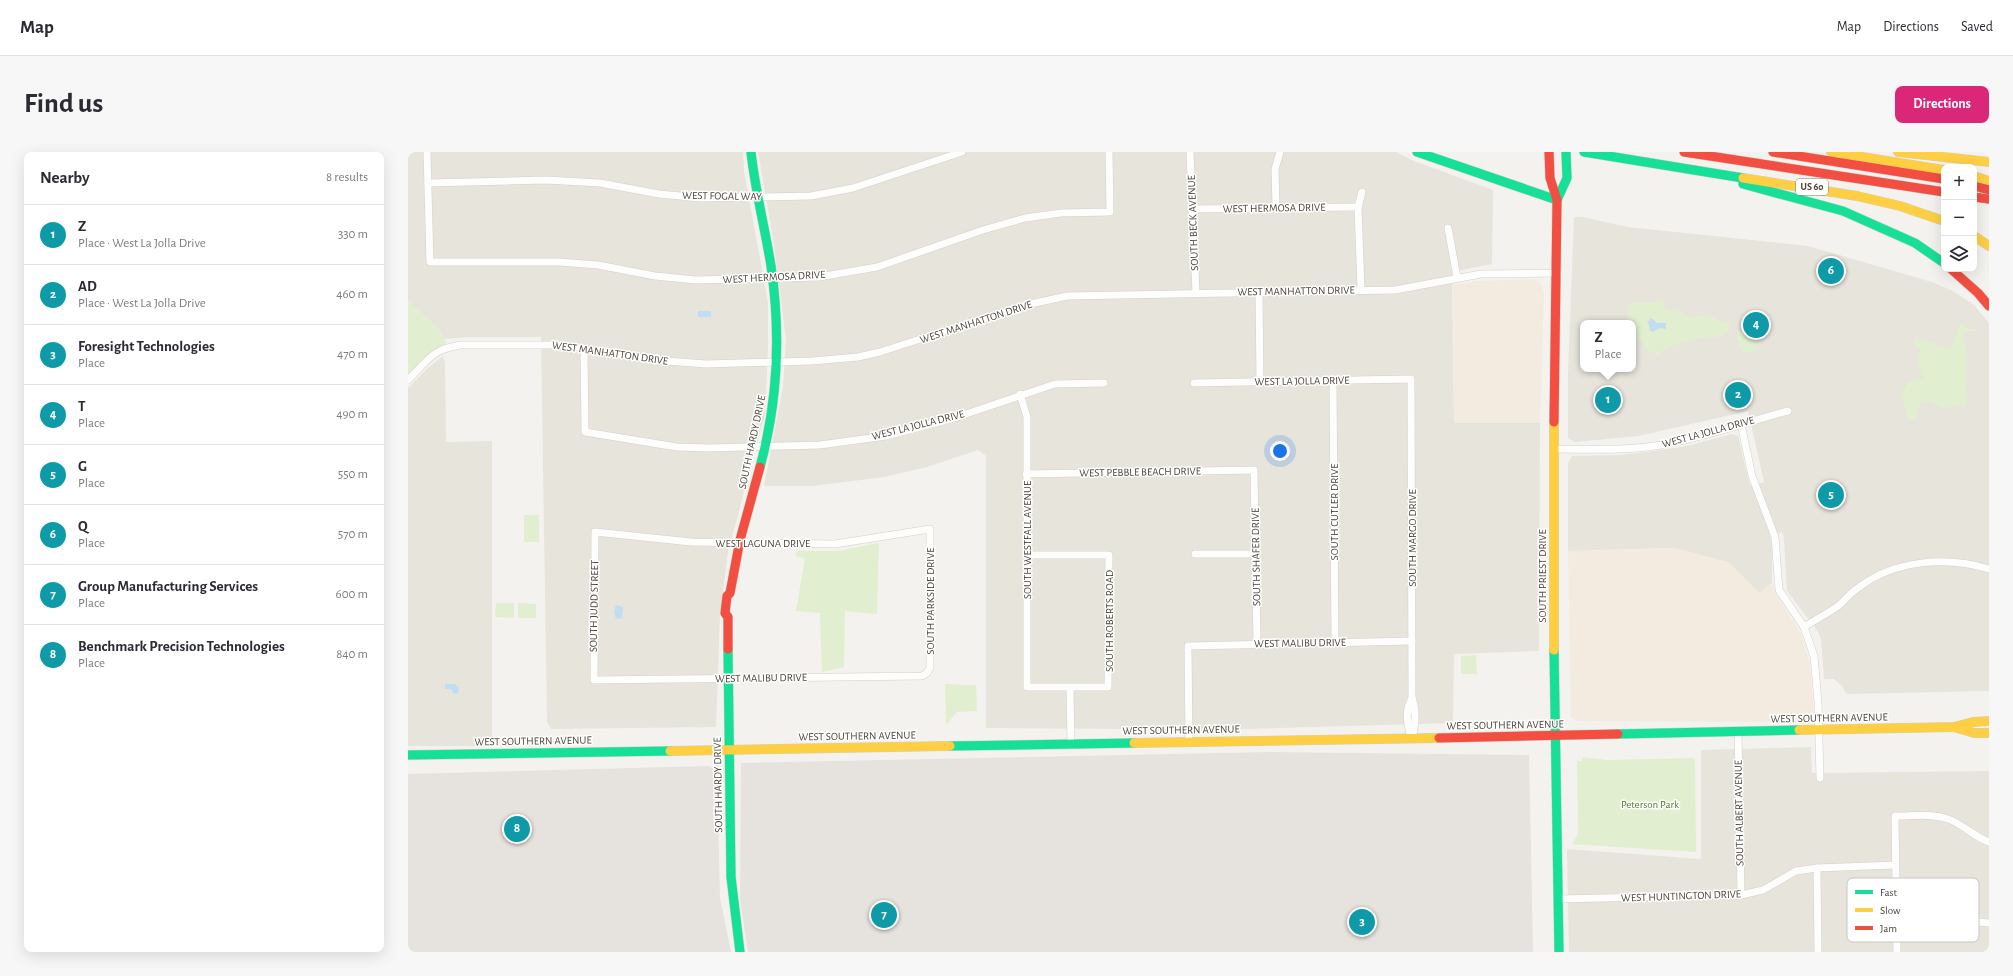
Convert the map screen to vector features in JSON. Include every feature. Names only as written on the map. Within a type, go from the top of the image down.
[{"type":"main road","name":"SOUTH HARDY DRIVE","points":[[740,952],[731,877],[728,617],[731,614],[732,596],[730,593],[739,544],[765,447],[773,406],[777,362],[777,321],[773,279],[751,152]]},
{"type":"main road","points":[[1417,152],[1557,200]]},
{"type":"main road","name":"SOUTH PRIEST DRIVE","points":[[1549,152],[1550,178],[1557,200],[1557,273],[1554,373],[1554,736],[1559,952]]},
{"type":"main road","name":"SOUTH PRIEST DRIVE","points":[[1557,200],[1566,178],[1566,152]]},
{"type":"main road","name":"US 60","points":[[1584,152],[1857,196],[1900,206],[1941,220]]},
{"type":"main road","points":[[1684,152],[1941,192]]},
{"type":"main road","points":[[1773,152],[1941,179]]},
{"type":"main road","points":[[1831,152],[1941,170]]},
{"type":"main road","points":[[1898,152],[1989,162]]},
{"type":"main road","points":[[1676,167],[1843,211],[1915,243],[1941,261]]},
{"type":"main road","points":[[1977,177],[1989,181]]},
{"type":"main road","points":[[1977,187],[1989,190]]},
{"type":"main road","points":[[1977,197],[1989,199]]},
{"type":"main road","points":[[1977,238],[1989,246]]},
{"type":"main road","points":[[1954,272],[1978,293],[1989,306]]},
{"type":"main road","name":"WEST SOUTHERN AVENUE","points":[[408,755],[1554,736],[1954,727],[1973,722],[1989,721]]},
{"type":"main road","name":"WEST SOUTHERN AVENUE","points":[[1954,727],[1974,733],[1989,733]]},
{"type":"street","points":[[427,152],[428,183]]},
{"type":"street","name":"WEST FOGAL WAY","points":[[428,183],[546,180],[600,183],[660,194],[702,198],[811,196],[853,188],[962,152]]},
{"type":"street","name":"WEST HERMOSA DRIVE","points":[[428,183],[430,262],[559,262],[598,265],[655,276],[696,280],[819,277],[877,267],[983,230],[1025,218],[1061,213],[1110,212],[1109,152]]},
{"type":"street","name":"SOUTH BECK AVENUE","points":[[1190,152],[1191,209],[1196,293]]},
{"type":"street","points":[[1276,208],[1275,169],[1280,152]]},
{"type":"street","points":[[1361,290],[1358,207],[1362,192]]},
{"type":"street","name":"WEST HERMOSA DRIVE","points":[[1191,209],[1358,207]]},
{"type":"street","points":[[1448,228],[1458,277]]},
{"type":"street","name":"WEST MANHATTON DRIVE","points":[[408,380],[436,351],[461,345],[558,344],[654,360],[706,364],[777,362],[858,357],[880,352],[1049,299],[1081,295],[1409,288],[1458,277],[1481,274],[1557,273]]},
{"type":"street","points":[[1259,292],[1260,382]]},
{"type":"street","name":"WEST LA JOLLA DRIVE","points":[[584,348],[585,432],[677,447],[765,447],[820,445],[886,436],[954,418],[1020,394],[1055,384],[1104,383]]},
{"type":"street","name":"WEST LA JOLLA DRIVE","points":[[1194,383],[1411,379]]},
{"type":"street","name":"SOUTH MARGO DRIVE","points":[[1411,379],[1412,698],[1415,708],[1415,724],[1412,739]]},
{"type":"street","name":"SOUTH CUTLER DRIVE","points":[[1333,381],[1335,643]]},
{"type":"street","name":"SOUTH WESTFALL AVENUE","points":[[1020,394],[1027,417],[1027,687],[1070,688]]},
{"type":"street","name":"WEST LA JOLLA DRIVE","points":[[1555,449],[1632,448],[1679,442],[1788,411]]},
{"type":"street","points":[[1741,424],[1752,476],[1775,537],[1779,590],[1804,627],[1817,668],[1820,778]]},
{"type":"street","name":"WEST PEBBLE BEACH DRIVE","points":[[1026,474],[1254,470]]},
{"type":"street","name":"SOUTH SHAFER DRIVE","points":[[1254,470],[1257,644]]},
{"type":"street","name":"WEST LAGUNA DRIVE","points":[[595,532],[655,539],[739,544],[835,544],[930,529]]},
{"type":"street","name":"SOUTH PARKSIDE DRIVE","points":[[927,673],[930,668],[930,529]]},
{"type":"street","name":"SOUTH JUDD STREET","points":[[594,680],[595,532]]},
{"type":"street","points":[[1196,554],[1255,554]]},
{"type":"street","name":"SOUTH ROBERTS ROAD","points":[[1027,555],[1109,555],[1108,687],[1070,688]]},
{"type":"street","points":[[1804,627],[1832,610],[1867,581],[1895,569],[1915,564],[1937,562],[1977,565],[1989,569]]},
{"type":"street","name":"WEST MALIBU DRIVE","points":[[1189,742],[1188,646],[1412,641]]},
{"type":"street","name":"WEST MALIBU DRIVE","points":[[594,680],[922,676],[927,673]]},
{"type":"street","points":[[1070,688],[1071,745]]},
{"type":"street","name":"SOUTH ALBERT AVENUE","points":[[1738,732],[1741,895]]},
{"type":"street","points":[[1895,878],[1895,816],[1931,815],[1949,819],[1981,839],[1989,842]]},
{"type":"street","name":"WEST HUNTINGTON DRIVE","points":[[1558,899],[1741,895],[1763,890],[1796,871],[1817,868],[1895,865]]},
{"type":"street","points":[[1817,868],[1818,952]]},
{"type":"street","points":[[1979,922],[1989,923]]},
{"type":"shaded area","points":[[408,152],[743,152],[744,171],[768,302],[768,348],[765,414],[728,552],[720,615],[716,727],[551,729],[547,722],[541,337],[469,337],[444,339],[440,331],[408,301]]},
{"type":"shaded area","points":[[758,152],[1396,152],[1414,161],[1493,190],[1492,264],[1452,272],[1454,423],[1540,423],[1539,651],[1454,654],[1453,723],[1175,731],[1132,729],[986,728],[986,456],[978,450],[927,467],[884,477],[813,486],[764,486],[783,387],[786,340],[774,244]]},
{"type":"shaded area","points":[[1574,217],[1583,217],[1628,227],[1808,246],[1932,282],[1953,291],[1974,305],[1989,323],[1989,691],[1848,694],[1834,679],[1824,679],[1821,639],[1817,630],[1787,591],[1784,539],[1782,532],[1770,537],[1772,546],[1772,583],[1759,593],[1728,562],[1673,548],[1568,551],[1568,463],[1572,456],[1621,455],[1647,452],[1687,446],[1732,434],[1738,436],[1750,486],[1764,482],[1748,411],[1639,436],[1575,442],[1568,438],[1568,373]]},
{"type":"shaded area","points":[[1535,279],[1541,284],[1544,292],[1540,423],[1454,423],[1453,285],[1477,281]]},
{"type":"shaded area","points":[[443,356],[445,363],[446,442],[492,441],[492,746],[408,746],[408,388],[428,368]]},
{"type":"shaded area","points":[[1673,548],[1728,562],[1759,593],[1772,583],[1777,596],[1801,634],[1806,649],[1810,665],[1814,714],[1810,720],[1804,722],[1577,721],[1571,717],[1568,551]]},
{"type":"shaded area","points":[[1811,747],[1812,773],[1989,771],[1989,952],[1569,952],[1567,849],[1701,859],[1701,750]]},
{"type":"shaded area","points":[[1269,752],[1529,755],[1533,952],[748,952],[740,899],[741,763]]},
{"type":"shaded area","points":[[709,766],[717,772],[720,898],[731,952],[408,952],[408,774]]},
{"type":"green space","points":[[1665,299],[1664,305],[1667,310],[1682,312],[1688,317],[1709,315],[1719,321],[1729,323],[1730,330],[1721,337],[1705,338],[1674,345],[1661,351],[1658,355],[1646,350],[1643,342],[1636,338],[1636,320],[1627,320],[1629,303],[1651,303]],"holes":[[[1653,319],[1657,323],[1664,322],[1663,329],[1649,328]]]},
{"type":"green space","points":[[408,301],[440,331],[448,347],[408,380]]},
{"type":"green space","points":[[1961,323],[1969,329],[1975,329],[1974,331],[1966,332],[1964,335],[1967,353],[1966,389],[1968,399],[1965,405],[1943,408],[1928,401],[1921,402],[1914,421],[1908,417],[1901,395],[1907,383],[1923,378],[1917,361],[1920,352],[1913,342],[1916,338],[1948,348],[1954,342]]},
{"type":"green space","points":[[1737,330],[1755,343],[1762,346],[1757,350],[1743,354],[1745,352],[1738,346]]},
{"type":"green space","points":[[524,515],[539,515],[539,542],[524,542]]},
{"type":"green space","points":[[879,543],[877,614],[845,611],[844,667],[822,672],[820,613],[796,611],[805,558],[795,556],[798,551],[838,551]]},
{"type":"green space","points":[[496,603],[514,603],[514,618],[495,617]]},
{"type":"green space","points":[[518,603],[536,604],[536,618],[518,618]]},
{"type":"green space","points":[[1476,655],[1477,674],[1461,674],[1461,656]]},
{"type":"green space","points":[[945,684],[976,685],[977,711],[957,712],[946,725]]},
{"type":"green space","name":"Peterson Park","points":[[1582,757],[1607,760],[1695,758],[1696,852],[1572,844],[1578,834],[1577,761],[1582,761]]},
{"type":"water","points":[[698,311],[711,311],[711,317],[698,317]]},
{"type":"water","points":[[1651,318],[1657,323],[1666,323],[1666,329],[1660,328],[1652,332],[1648,322]]},
{"type":"water","points":[[616,605],[623,607],[622,618],[616,619],[614,611]]},
{"type":"water","points":[[445,684],[455,684],[459,688],[458,693],[454,694],[451,689],[445,689]]},
{"type":"traffic: fast","points":[[751,152],[771,266],[777,342],[771,417],[760,467]]},
{"type":"traffic: fast","points":[[1417,152],[1557,200]]},
{"type":"traffic: fast","points":[[1557,200],[1567,178],[1566,152]]},
{"type":"traffic: fast","points":[[1584,152],[1743,178]]},
{"type":"traffic: fast","points":[[1743,184],[1843,211],[1915,243],[1941,261]]},
{"type":"traffic: fast","points":[[728,649],[731,877],[740,952]]},
{"type":"traffic: fast","points":[[1554,650],[1559,952]]},
{"type":"traffic: fast","points":[[1618,734],[1799,730]]},
{"type":"traffic: fast","points":[[950,746],[1134,743]]},
{"type":"traffic: fast","points":[[408,755],[670,751]]},
{"type":"traffic: slow","points":[[1831,152],[1941,170]]},
{"type":"traffic: slow","points":[[1898,152],[1989,162]]},
{"type":"traffic: slow","points":[[1977,177],[1989,181]]},
{"type":"traffic: slow","points":[[1743,178],[1857,196],[1900,206],[1941,220]]},
{"type":"traffic: slow","points":[[1977,238],[1989,246]]},
{"type":"traffic: slow","points":[[1554,422],[1554,650]]},
{"type":"traffic: slow","points":[[1799,730],[1954,727],[1973,722],[1989,721]]},
{"type":"traffic: slow","points":[[1954,727],[1974,733],[1989,733]]},
{"type":"traffic: slow","points":[[1134,743],[1439,738]]},
{"type":"traffic: slow","points":[[670,751],[950,746]]},
{"type":"traffic: jam","points":[[1549,152],[1550,178],[1557,200],[1554,422]]},
{"type":"traffic: jam","points":[[1684,152],[1941,192]]},
{"type":"traffic: jam","points":[[1773,152],[1941,179]]},
{"type":"traffic: jam","points":[[1977,187],[1989,190]]},
{"type":"traffic: jam","points":[[1977,197],[1989,199]]},
{"type":"traffic: jam","points":[[1954,272],[1978,293],[1989,306]]},
{"type":"traffic: jam","points":[[728,649],[728,617],[725,613],[727,596],[730,593],[740,540],[760,467]]},
{"type":"traffic: jam","points":[[1439,738],[1618,734]]},
{"type":"place","name":"Q","points":[[1831,271]]},
{"type":"place","name":"T","points":[[1756,325]]},
{"type":"place","name":"AD","points":[[1738,395]]},
{"type":"place","name":"Z","points":[[1608,400]]},
{"type":"place","name":"G","points":[[1831,495]]},
{"type":"place","name":"Benchmark Precision Technologies","points":[[517,829]]},
{"type":"place","name":"Group Manufacturing Services","points":[[884,915]]},
{"type":"place","name":"Foresight Technologies","points":[[1362,922]]}]
